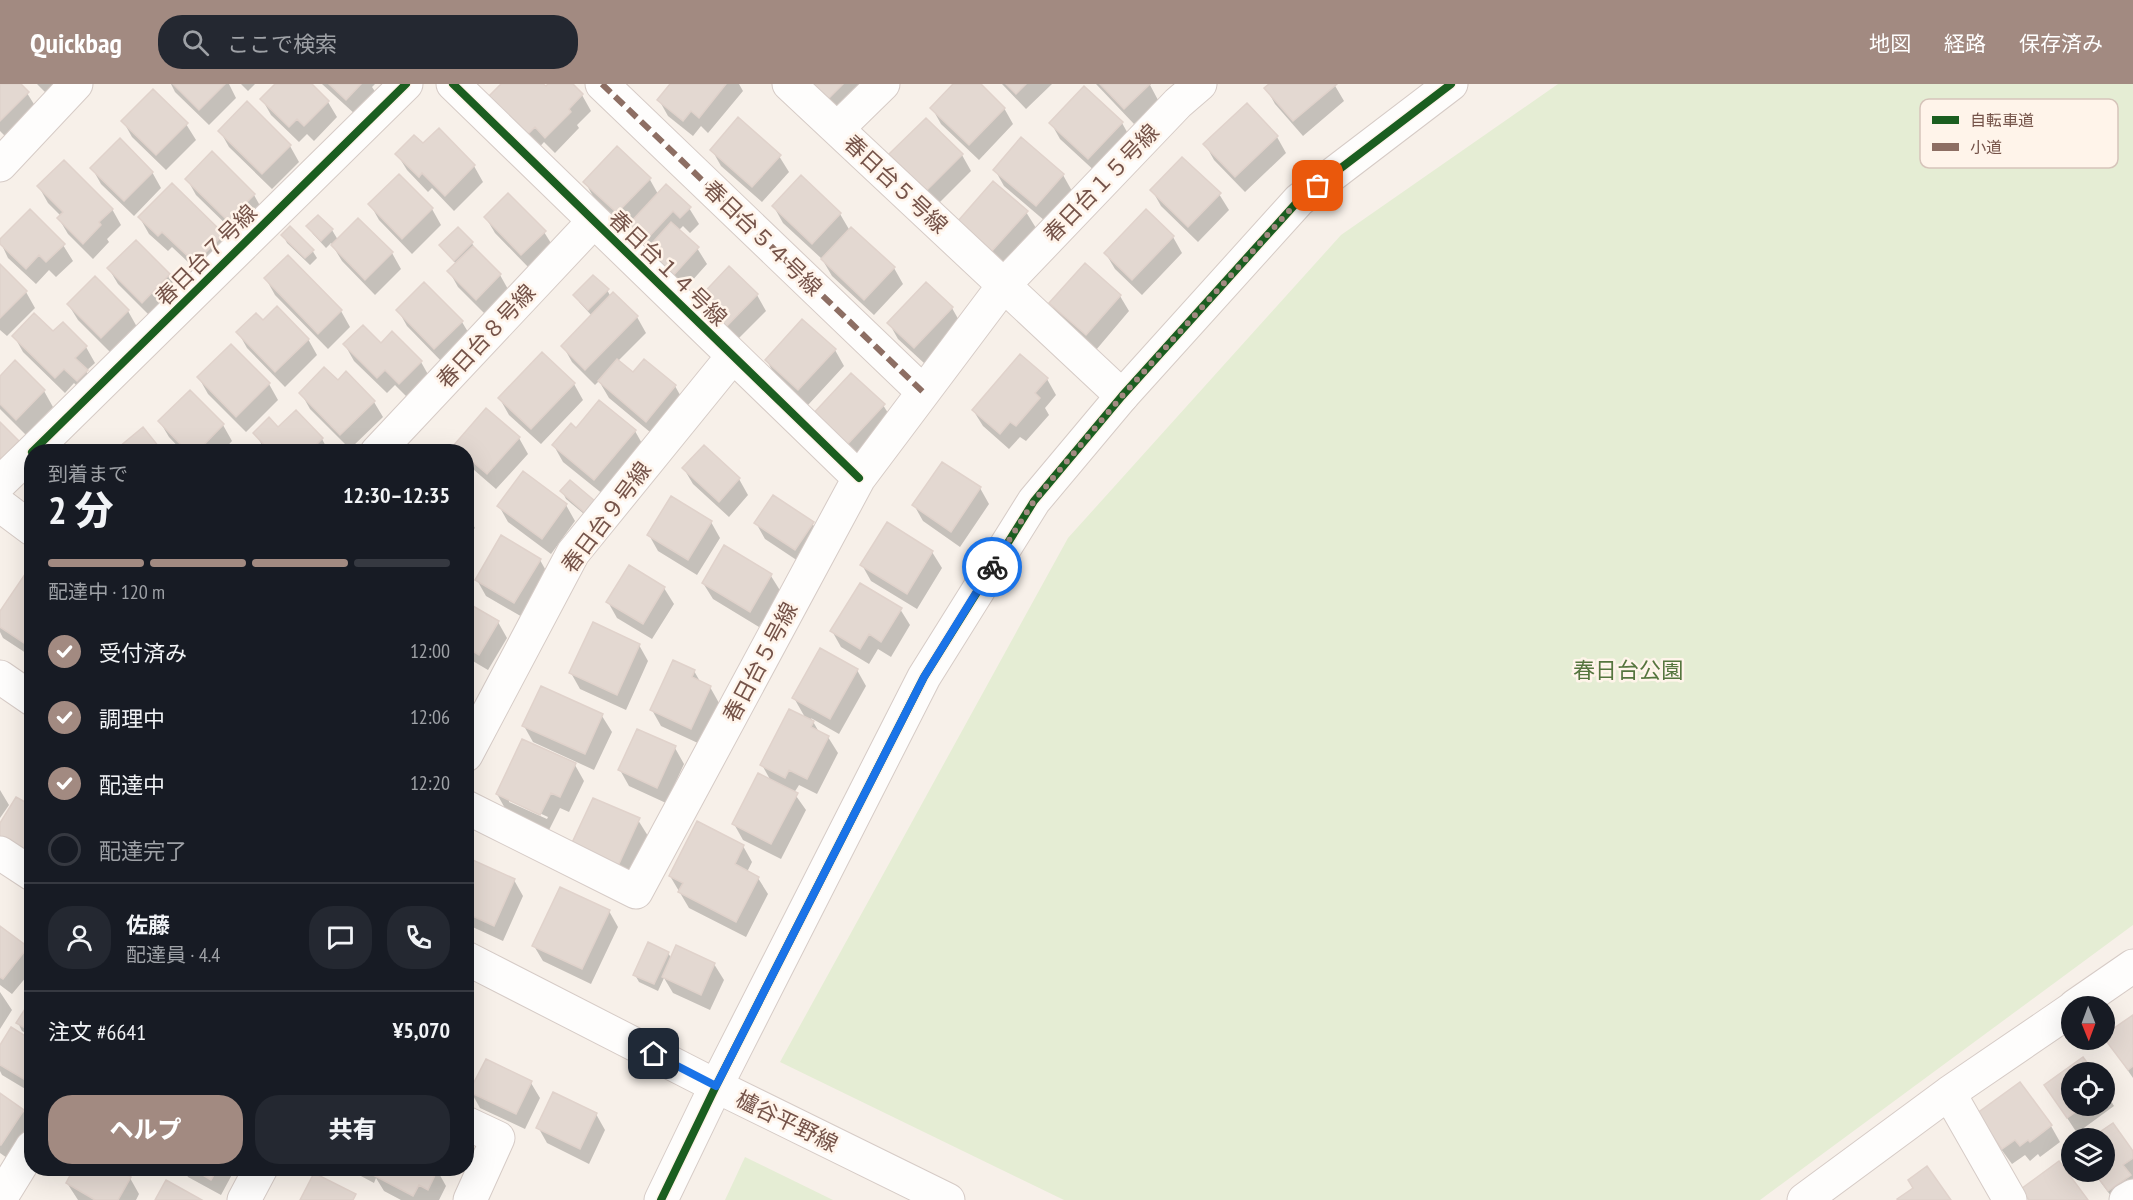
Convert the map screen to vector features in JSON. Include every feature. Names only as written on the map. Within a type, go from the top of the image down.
[{"type":"street","points":[[0,165],[76,84]]},
{"type":"street","name":"春日台７号線","points":[[40,444],[406,84]]},
{"type":"street","name":"春日台１４号線","points":[[453,84],[859,478]]},
{"type":"street","name":"春日台５４号線","points":[[602,84],[923,392]]},
{"type":"street","name":"春日台５号線","points":[[789,84],[1122,396]]},
{"type":"street","points":[[837,129],[883,84]]},
{"type":"street","name":"春日台１５号線","points":[[1004,285],[1178,103],[1200,84]]},
{"type":"street","points":[[661,1200],[716,1086],[924,677],[1034,501],[1122,396],[1299,200],[1451,84]]},
{"type":"street","name":"春日台８号線","points":[[385,444],[594,221]]},
{"type":"street","name":"春日台５号線","points":[[474,811],[636,892],[859,478],[1004,285]]},
{"type":"street","name":"春日台９号線","points":[[474,740],[573,553],[733,356]]},
{"type":"street","name":"春日台７号線","points":[[0,483],[24,460]]},
{"type":"street","points":[[0,504],[24,523]]},
{"type":"street","points":[[0,677],[24,694]]},
{"type":"street","points":[[0,853],[24,869]]},
{"type":"street","name":"櫨谷平野線","points":[[474,962],[716,1086],[948,1200]]},
{"type":"street","points":[[2090,996],[2133,966]]},
{"type":"street","points":[[1804,1200],[1949,1093],[2061,1016]]},
{"type":"street","points":[[1949,1093],[2010,1200]]},
{"type":"street","points":[[470,1200],[498,1138],[474,1127]]},
{"type":"street","points":[[0,1199],[24,1160]]},
{"type":"street","points":[[244,1200],[257,1176]]},
{"type":"street","points":[[2126,1200],[2133,1196]]},
{"type":"green space","name":"春日台公園","points":[[1558,84],[2133,84],[2133,925],[1760,1200],[1064,1200],[780,1062],[1068,538],[1341,235]]},
{"type":"green space","points":[[745,1157],[833,1200],[725,1200]]},
{"type":"building","points":[[0,84],[21,84],[29,92],[0,121]]},
{"type":"building","points":[[173,84],[225,84],[199,110]]},
{"type":"building","points":[[275,84],[312,84],[329,101],[304,126],[297,119],[289,127],[260,99]]},
{"type":"building","points":[[329,84],[361,84],[346,100]]},
{"type":"building","points":[[501,84],[543,84],[546,86],[548,84],[573,84],[583,94],[569,109],[571,112],[545,138],[535,127],[527,135],[488,97]]},
{"type":"building","points":[[670,84],[726,84],[699,118],[691,111],[683,121],[657,100]]},
{"type":"building","points":[[812,84],[843,84],[828,99]]},
{"type":"building","points":[[953,84],[981,84],[1005,108],[969,145],[930,108]]},
{"type":"building","points":[[1006,84],[1026,84],[1016,94]]},
{"type":"building","points":[[1100,84],[1150,84],[1124,109]]},
{"type":"building","points":[[1269,84],[1337,84],[1293,121],[1264,88]]},
{"type":"building","points":[[1084,86],[1123,122],[1088,159],[1049,123]]},
{"type":"building","points":[[153,89],[188,123],[156,155],[121,121]]},
{"type":"building","points":[[247,101],[291,145],[262,174],[218,131]]},
{"type":"building","points":[[1247,103],[1278,136],[1235,177],[1203,144]]},
{"type":"building","points":[[738,117],[781,155],[752,187],[710,150]]},
{"type":"building","points":[[926,118],[963,154],[926,191],[889,154]]},
{"type":"building","points":[[439,128],[475,165],[445,196],[422,173],[419,177],[395,154],[414,135],[423,143]]},
{"type":"building","points":[[1021,137],[1064,174],[1036,206],[993,170]]},
{"type":"building","points":[[120,138],[153,172],[124,201],[90,168]]},
{"type":"building","points":[[617,146],[651,178],[617,213],[583,182]]},
{"type":"building","points":[[212,151],[255,194],[228,221],[185,179]]},
{"type":"building","points":[[1182,157],[1221,193],[1188,227],[1150,190]]},
{"type":"building","points":[[64,160],[113,209],[99,222],[101,225],[83,244],[57,218],[63,212],[37,186]]},
{"type":"building","points":[[399,174],[433,208],[402,239],[368,204]]},
{"type":"building","points":[[801,175],[841,213],[812,244],[772,206]]},
{"type":"building","points":[[993,181],[1028,211],[992,251],[958,221]]},
{"type":"building","points":[[172,183],[224,234],[195,263],[162,232],[158,236],[138,217]]},
{"type":"building","points":[[666,184],[691,207],[680,218],[673,211],[646,240],[629,224]]},
{"type":"building","points":[[508,193],[546,231],[521,255],[484,217]]},
{"type":"building","points":[[30,209],[65,244],[46,262],[39,255],[26,269],[0,244],[0,239]]},
{"type":"building","points":[[1146,209],[1174,236],[1132,280],[1104,253]]},
{"type":"building","points":[[318,215],[333,229],[321,241],[306,226]]},
{"type":"building","points":[[358,218],[393,252],[365,280],[331,245]]},
{"type":"building","points":[[671,222],[699,247],[672,277],[645,251]]},
{"type":"building","points":[[290,226],[314,250],[305,258],[281,235]]},
{"type":"building","points":[[458,227],[473,242],[454,261],[439,245]]},
{"type":"building","points":[[851,227],[895,267],[864,300],[821,259]]},
{"type":"building","points":[[136,240],[170,274],[142,303],[107,268]]},
{"type":"building","points":[[473,246],[501,274],[476,300],[447,271]]},
{"type":"building","points":[[288,255],[342,310],[318,334],[264,278]]},
{"type":"building","points":[[1085,263],[1121,295],[1086,335],[1049,303]]},
{"type":"building","points":[[0,264],[27,291],[0,318]]},
{"type":"building","points":[[729,266],[758,294],[725,328],[696,301]]},
{"type":"building","points":[[593,275],[609,289],[588,310],[573,295]]},
{"type":"building","points":[[95,276],[129,310],[101,338],[67,304]]},
{"type":"building","points":[[424,282],[463,321],[434,349],[396,310]]},
{"type":"building","points":[[926,282],[953,307],[914,348],[887,323]]},
{"type":"building","points":[[613,292],[638,316],[585,370],[561,346]]},
{"type":"building","points":[[277,306],[309,339],[275,372],[236,332],[256,313],[263,320]]},
{"type":"building","points":[[34,313],[53,331],[63,322],[87,346],[75,358],[88,370],[77,381],[64,369],[55,378],[12,336]]},
{"type":"building","points":[[802,319],[836,349],[798,390],[765,360]]},
{"type":"building","points":[[363,325],[381,343],[392,331],[422,361],[399,384],[385,370],[377,378],[343,344]]},
{"type":"building","points":[[231,344],[270,383],[236,417],[197,377]]},
{"type":"building","points":[[542,352],[575,383],[531,429],[498,398]]},
{"type":"building","points":[[1020,354],[1048,378],[1035,393],[1040,398],[1016,426],[1010,422],[1000,434],[972,410]]},
{"type":"building","points":[[617,359],[633,372],[644,359],[676,385],[646,422],[598,381]]},
{"type":"building","points":[[15,360],[45,390],[16,420],[0,404],[0,376]]},
{"type":"building","points":[[324,367],[338,380],[346,371],[375,401],[340,435],[299,393]]},
{"type":"building","points":[[851,373],[885,404],[845,447],[811,416]]},
{"type":"building","points":[[190,390],[224,424],[205,444],[180,444],[158,421]]},
{"type":"building","points":[[599,400],[636,430],[594,480],[552,445],[571,423],[576,428]]},
{"type":"building","points":[[486,408],[520,437],[487,474],[474,463],[474,444],[455,444]]},
{"type":"building","points":[[296,410],[323,438],[317,444],[263,444],[253,433],[269,417],[278,427]]},
{"type":"building","points":[[0,422],[19,441],[0,460]]},
{"type":"building","points":[[143,427],[157,444],[123,444]]},
{"type":"building","points":[[704,445],[740,478],[719,502],[682,468]]},
{"type":"building","points":[[942,462],[981,487],[951,532],[912,505]]},
{"type":"building","points":[[523,471],[567,504],[542,539],[497,506]]},
{"type":"building","points":[[570,480],[595,501],[585,513],[560,491]]},
{"type":"building","points":[[773,495],[814,522],[795,550],[754,523]]},
{"type":"building","points":[[671,496],[712,521],[688,560],[647,535]]},
{"type":"building","points":[[887,522],[933,551],[907,594],[860,565]]},
{"type":"building","points":[[501,535],[541,559],[514,603],[475,580]]},
{"type":"building","points":[[724,545],[772,574],[750,612],[702,583]]},
{"type":"building","points":[[629,565],[665,587],[643,624],[606,602]]},
{"type":"building","points":[[24,576],[24,643],[0,627],[0,611]]},
{"type":"building","points":[[860,583],[902,608],[881,642],[869,634],[860,649],[830,631]]},
{"type":"building","points":[[474,607],[499,621],[479,655],[474,652]]},
{"type":"building","points":[[593,622],[640,644],[617,695],[569,673]]},
{"type":"building","points":[[820,648],[858,669],[830,719],[792,698]]},
{"type":"building","points":[[673,660],[695,670],[692,677],[711,686],[691,729],[650,710]]},
{"type":"building","points":[[541,686],[603,714],[585,754],[522,726]]},
{"type":"building","points":[[789,709],[814,721],[811,727],[829,736],[807,779],[789,770],[785,778],[760,765]]},
{"type":"building","points":[[637,729],[676,746],[657,788],[618,770]]},
{"type":"building","points":[[522,739],[576,763],[560,797],[551,793],[540,815],[496,794]]},
{"type":"building","points":[[758,773],[798,793],[771,844],[732,824]]},
{"type":"building","points":[[16,797],[24,802],[24,853],[0,839],[0,823]]},
{"type":"building","points":[[593,798],[640,818],[618,866],[571,845]]},
{"type":"building","points":[[697,821],[744,845],[735,864],[759,877],[736,922],[678,892],[683,883],[669,876]]},
{"type":"building","points":[[474,861],[515,879],[494,926],[474,917]]},
{"type":"building","points":[[560,887],[610,910],[582,969],[532,946]]},
{"type":"building","points":[[0,926],[24,944],[24,952],[3,979],[0,977]]},
{"type":"building","points":[[648,942],[669,952],[654,984],[633,975]]},
{"type":"building","points":[[676,945],[715,963],[701,995],[662,977]]},
{"type":"building","points":[[24,1011],[24,1027],[16,1023]]},
{"type":"building","points":[[2133,1015],[2133,1066],[2128,1070],[2113,1050],[2115,1050],[2115,1027]]},
{"type":"building","points":[[11,1027],[24,1035],[24,1079],[0,1065],[0,1045]]},
{"type":"building","points":[[2083,1057],[2087,1062],[2076,1062]]},
{"type":"building","points":[[486,1059],[532,1081],[516,1114],[474,1094],[474,1082]]},
{"type":"building","points":[[2061,1073],[2061,1109],[2044,1085]]},
{"type":"building","points":[[2020,1082],[2052,1125],[2030,1142],[2028,1140],[2020,1146],[2015,1140],[2002,1149],[1976,1114]]},
{"type":"building","points":[[553,1092],[597,1113],[580,1149],[536,1128]]},
{"type":"building","points":[[0,1093],[24,1110],[1,1145],[0,1145]]},
{"type":"building","points":[[2113,1123],[2133,1151],[2133,1158],[2123,1165],[2131,1175],[2108,1191],[2101,1182],[2115,1182],[2115,1128],[2106,1128]]},
{"type":"building","points":[[2059,1161],[2061,1182],[2075,1182],[2088,1200],[2029,1200],[2021,1189]]},
{"type":"building","points":[[1927,1166],[1951,1200],[1898,1200],[1913,1188],[1908,1180]]},
{"type":"building","points":[[70,1176],[131,1177],[118,1200],[95,1200],[66,1183]]},
{"type":"building","points":[[312,1176],[320,1176],[356,1194],[353,1200],[300,1200]]},
{"type":"building","points":[[375,1176],[435,1176],[428,1190],[419,1185],[413,1196]]},
{"type":"building","points":[[166,1180],[202,1200],[155,1200]]},
{"type":"marked path","points":[[602,84],[923,392]]},
{"type":"cycle path","points":[[40,444],[406,84]]},
{"type":"cycle path","points":[[453,84],[859,478]]},
{"type":"cycle path","points":[[661,1200],[716,1086],[924,677],[1034,501],[1122,396],[1299,200],[1451,84]]},
{"type":"way so far","points":[[992,567],[1034,501],[1122,396],[1299,200],[1318,186]]},
{"type":"route","points":[[654,1054],[716,1086],[924,677],[992,567]]}]
